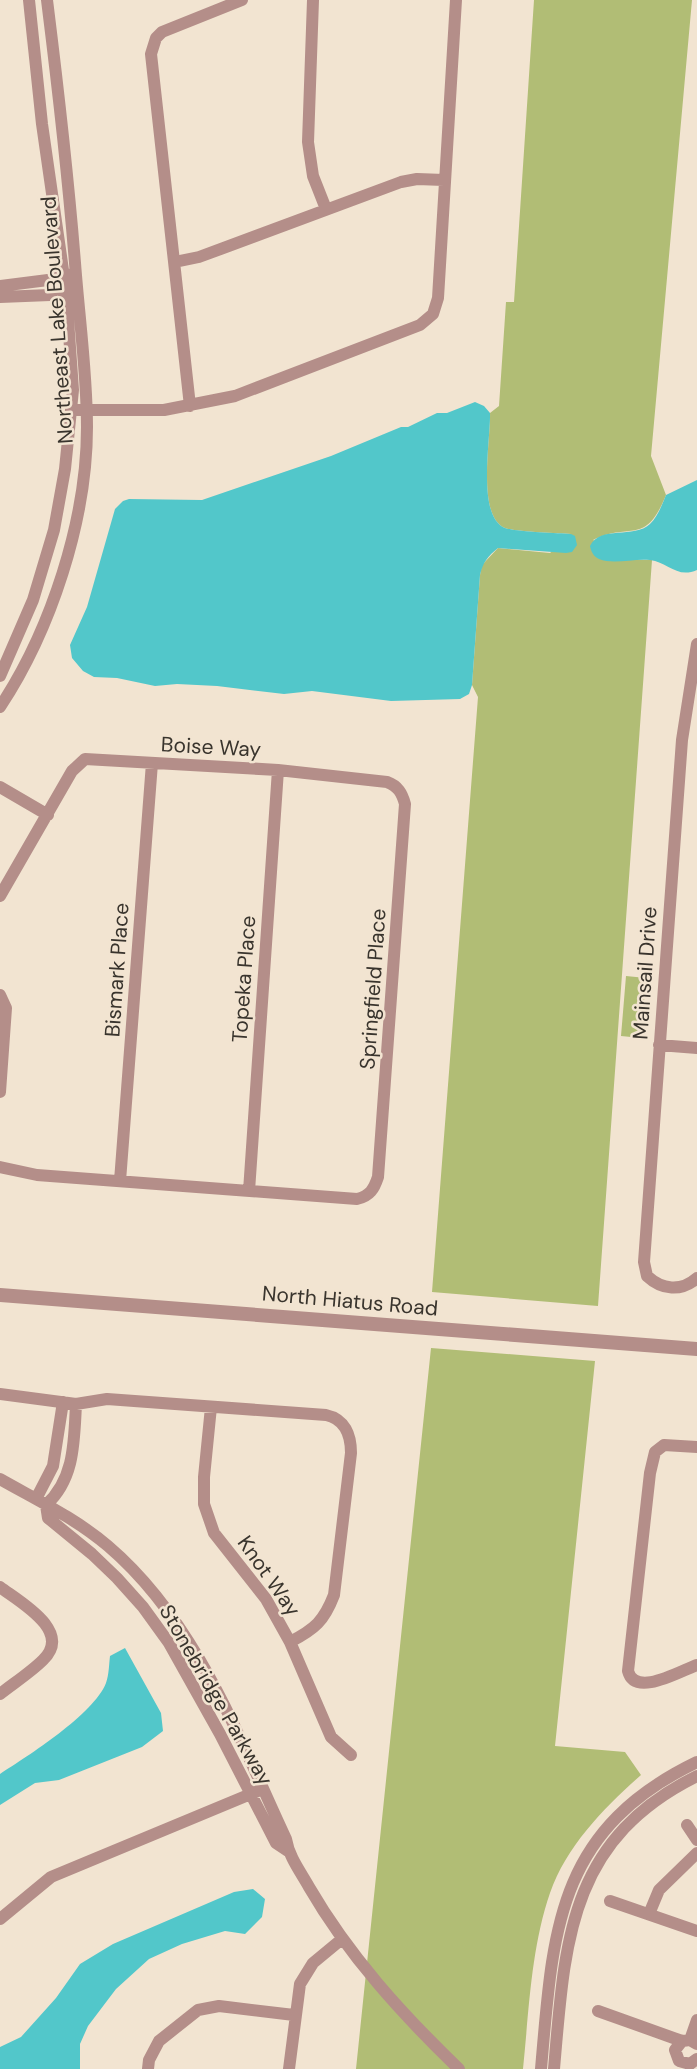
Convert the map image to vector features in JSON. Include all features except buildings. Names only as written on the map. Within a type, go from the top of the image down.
[{"type":"street","name":"Northeast Lake Boulevard","points":[[29,0],[42,124],[70,275]]},
{"type":"street","name":"Northeast Lake Boulevard","points":[[0,676],[33,600],[54,530],[79,410],[47,0]]},
{"type":"street","points":[[190,406],[151,54],[156,38],[169,28],[242,0]]},
{"type":"street","points":[[313,0],[308,142],[313,176],[326,209]]},
{"type":"street","points":[[79,410],[130,411],[190,406],[234,397],[420,325],[433,314],[438,298],[456,0]]},
{"type":"street","points":[[175,262],[199,257],[401,182],[417,179],[444,180]]},
{"type":"street","points":[[0,286],[70,275]]},
{"type":"street","points":[[0,298],[50,295],[71,290]]},
{"type":"street","name":"Northeast Lake Boulevard","points":[[0,707],[43,626],[68,554],[82,489],[87,427],[79,410]]},
{"type":"street","name":"Mainsail Drive","points":[[697,644],[682,740],[644,1262],[647,1276],[660,1286],[685,1286],[697,1278]]},
{"type":"street","name":"Boise Way","points":[[47,815],[72,771],[86,759],[278,770],[387,782],[399,790]]},
{"type":"street","name":"Bismark Place","points":[[120,1181],[152,763]]},
{"type":"street","name":"Topeka Place","points":[[249,1191],[278,770]]},
{"type":"street","points":[[0,788],[47,815],[0,896]]},
{"type":"street","name":"Springfield Place","points":[[249,1191],[357,1199],[366,1197],[372,1191],[378,1177],[405,804],[399,790]]},
{"type":"street","points":[[0,995],[6,1008],[0,1092]]},
{"type":"street","points":[[659,1045],[697,1048]]},
{"type":"street","points":[[0,1167],[37,1175],[249,1191]]},
{"type":"street","name":"North Hiatus Road","points":[[0,1294],[697,1349]]},
{"type":"street","points":[[0,1394],[70,1403],[107,1399],[326,1415],[338,1420],[351,1441],[351,1453],[334,1595],[317,1626],[290,1642]]},
{"type":"street","points":[[41,1502],[54,1498],[67,1477],[72,1459],[70,1403]]},
{"type":"street","name":"Knot Way","points":[[211,1407],[204,1504],[214,1533],[267,1599],[290,1642],[331,1737],[351,1755]]},
{"type":"street","points":[[697,1447],[664,1445],[655,1452],[650,1473],[628,1671],[632,1686],[648,1684],[697,1665]]},
{"type":"street","name":"Stonebridge Parkway","points":[[0,1479],[55,1508],[80,1525],[107,1546],[152,1591],[212,1682],[276,1843],[288,1851],[342,1940],[412,2024],[460,2069]]},
{"type":"street","name":"Stonebridge Parkway","points":[[41,1502],[48,1518],[93,1553],[150,1616],[257,1792]]},
{"type":"street","points":[[0,1587],[41,1618],[49,1627],[52,1643],[45,1659],[0,1694]]},
{"type":"street","points":[[541,2069],[554,1944],[572,1884],[598,1838],[613,1819],[659,1782],[697,1762]]},
{"type":"street","points":[[554,2069],[567,1946],[583,1889],[609,1845],[623,1828],[666,1793],[697,1776]]},
{"type":"street","points":[[0,1919],[51,1877],[257,1792]]},
{"type":"street","points":[[687,1825],[697,1840]]},
{"type":"street","points":[[649,1914],[659,1890],[697,1853]]},
{"type":"street","points":[[610,1901],[697,1931]]},
{"type":"street","points":[[289,2069],[300,1984],[313,1963],[342,1940]]},
{"type":"street","points":[[148,2069],[149,2060],[159,2041],[190,2014],[206,2007],[294,2015]]},
{"type":"street","points":[[598,2011],[690,2042]]},
{"type":"street","points":[[697,2020],[690,2042],[675,2050],[677,2058],[686,2064],[697,2059]]},
{"type":"street","name":"Stonebridge Parkway","points":[[448,2057],[471,2069]]},
{"type":"green space","points":[[534,0],[692,0],[651,456],[666,495],[658,511],[644,527],[593,540],[639,560],[652,560],[598,1306],[432,1292],[478,697],[472,685],[480,575],[482,565],[498,548],[550,553],[571,534],[505,528],[496,521],[488,493],[490,413],[499,406],[506,302],[514,302]]},
{"type":"green space","points":[[626,976],[646,978],[641,1038],[621,1036]]},
{"type":"green space","points":[[431,1348],[595,1361],[555,1746],[625,1752],[641,1775],[588,1828],[566,1859],[550,1893],[535,1958],[523,2069],[356,2069]]},
{"type":"water","points":[[475,402],[490,413],[488,493],[496,521],[510,529],[571,534],[575,536],[577,545],[572,552],[566,553],[498,548],[486,560],[480,575],[472,685],[469,694],[460,699],[391,701],[312,691],[284,694],[217,686],[155,686],[117,678],[94,677],[83,671],[72,658],[70,645],[87,607],[115,509],[123,501],[202,500],[331,456],[437,413],[447,413]]},
{"type":"water","points":[[697,480],[697,570],[684,573],[656,561],[611,561],[599,559],[594,555],[590,546],[595,540],[609,534],[635,531],[650,524],[666,495]]},
{"type":"water","points":[[125,1648],[161,1713],[163,1731],[142,1747],[59,1780],[35,1783],[0,1805],[0,1774],[75,1721],[88,1708],[106,1683],[110,1656]]},
{"type":"water","points":[[253,1889],[265,1899],[262,1917],[245,1934],[225,1931],[182,1944],[149,1959],[116,1989],[88,2026],[80,2044],[80,2069],[0,2069],[0,2047],[21,2037],[56,1998],[80,1964],[113,1944],[234,1892]]}]
